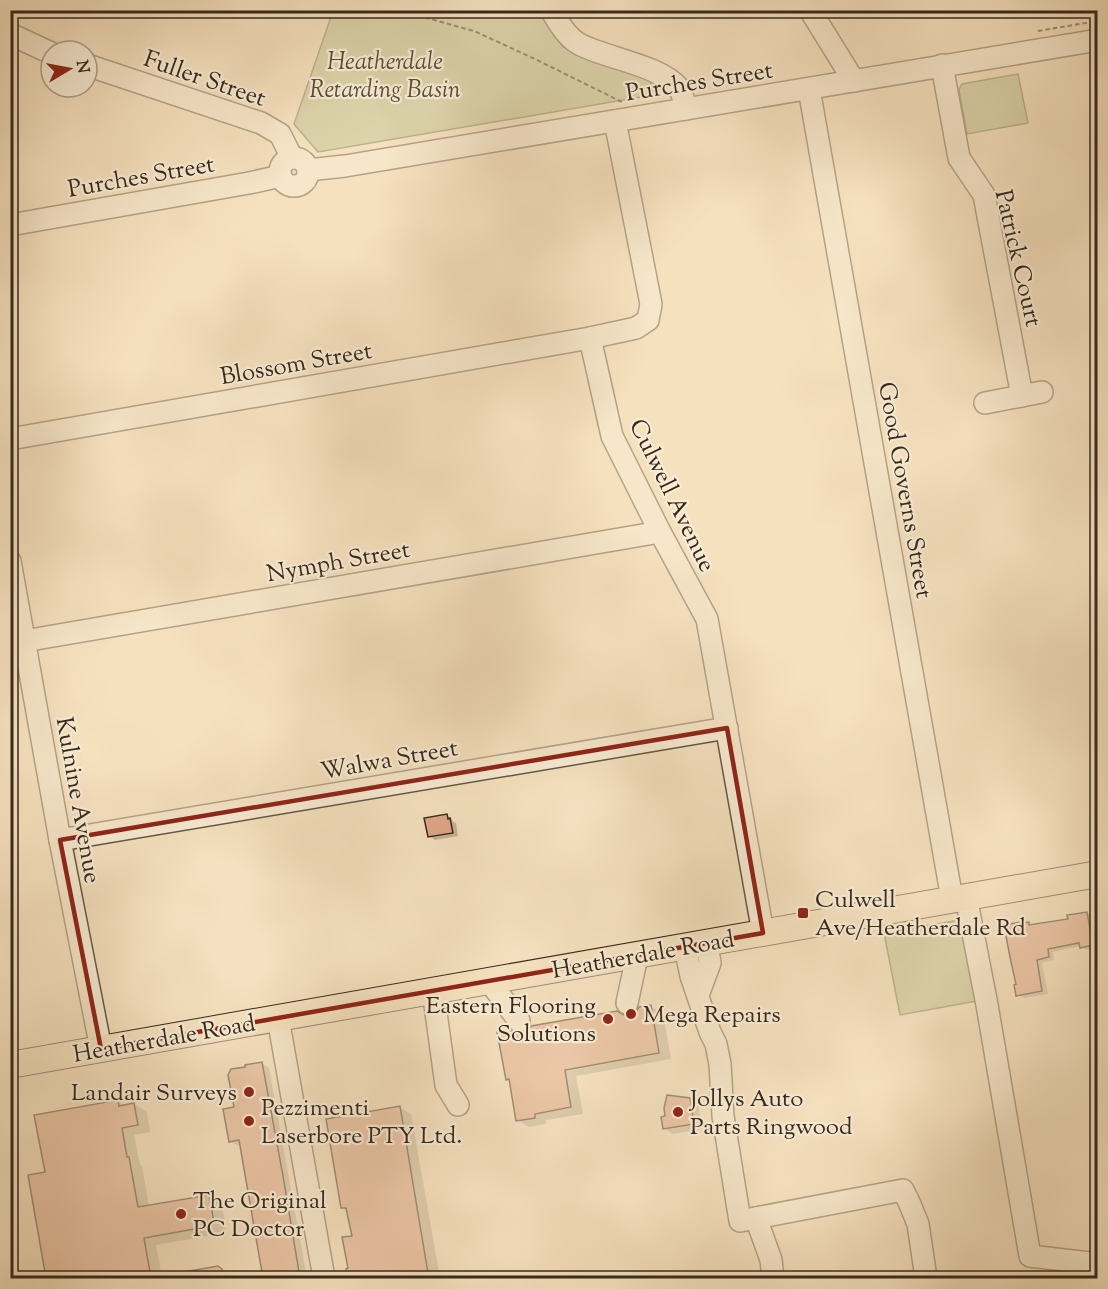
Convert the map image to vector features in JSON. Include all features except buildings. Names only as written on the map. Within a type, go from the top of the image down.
[{"type":"main road","name":"Heatherdale Road","points":[[10,1065],[1098,874]]},
{"type":"street","points":[[551,10],[564,32],[579,45],[665,75],[679,87],[686,109]]},
{"type":"street","points":[[810,10],[854,81]]},
{"type":"street","points":[[10,34],[39,47]]},
{"type":"street","name":"Purches Street","points":[[10,225],[280,176],[281,166],[288,159],[300,164],[345,166],[619,112],[686,109],[1098,40]]},
{"type":"street","name":"Patrick Court","points":[[942,65],[959,158],[984,195],[1032,394],[985,403]]},
{"type":"street","name":"Fuller Street","points":[[99,68],[261,123],[280,134],[300,164]]},
{"type":"street","name":"Good Governs Street","points":[[809,88],[959,898],[987,1005],[1030,1256],[1098,1264]]},
{"type":"street","points":[[590,338],[636,328],[648,320],[651,304],[619,112]]},
{"type":"street","name":"Blossom Street","points":[[10,438],[590,338]]},
{"type":"street","name":"Culwell Avenue","points":[[590,338],[612,436],[707,619],[764,933]]},
{"type":"street","name":"Nymph Street","points":[[24,641],[660,532]]},
{"type":"street","name":"Kulnine Avenue","points":[[10,561],[60,840],[101,1049]]},
{"type":"street","name":"Walwa Street","points":[[60,840],[727,728]]},
{"type":"street","points":[[690,946],[710,963],[691,998]]},
{"type":"street","points":[[690,946],[691,998],[716,1044],[720,1064],[723,1116],[740,1221],[903,1190],[918,1224],[926,1278]]},
{"type":"street","points":[[627,1003],[637,956]]},
{"type":"street","points":[[489,981],[519,1022]]},
{"type":"street","points":[[433,991],[446,1085],[458,1105]]},
{"type":"street","points":[[278,1018],[324,1278]]},
{"type":"street","points":[[756,1218],[771,1260],[773,1278]]},
{"type":"path","points":[[404,10],[474,31],[535,58],[619,112]]},
{"type":"path","points":[[1030,33],[1098,21]]},
{"type":"highlighted area","points":[[727,728],[763,933],[101,1049],[60,840]]},
{"type":"green space","name":"Heatherdale Retarding Basin","points":[[333,11],[540,11],[563,47],[650,80],[653,95],[318,152],[294,124]]},
{"type":"green space","points":[[1018,74],[1028,123],[967,134],[959,90],[962,84]]},
{"type":"green space","points":[[959,920],[977,1001],[900,1015],[884,933]]},
{"type":"place","name":"Culwell Ave/Heatherdale Rd","points":[[803,913]]},
{"type":"place","name":"Mega Repairs","points":[[631,1014]]},
{"type":"place","name":"Eastern Flooring Solutions","points":[[608,1019]]},
{"type":"place","name":"Landair Surveys","points":[[249,1092]]},
{"type":"place","name":"Jollys Auto Parts Ringwood","points":[[678,1112]]},
{"type":"place","name":"Pezzimenti Laserbore PTY Ltd.","points":[[249,1121]]},
{"type":"place","name":"The Original PC Doctor","points":[[181,1214]]}]
